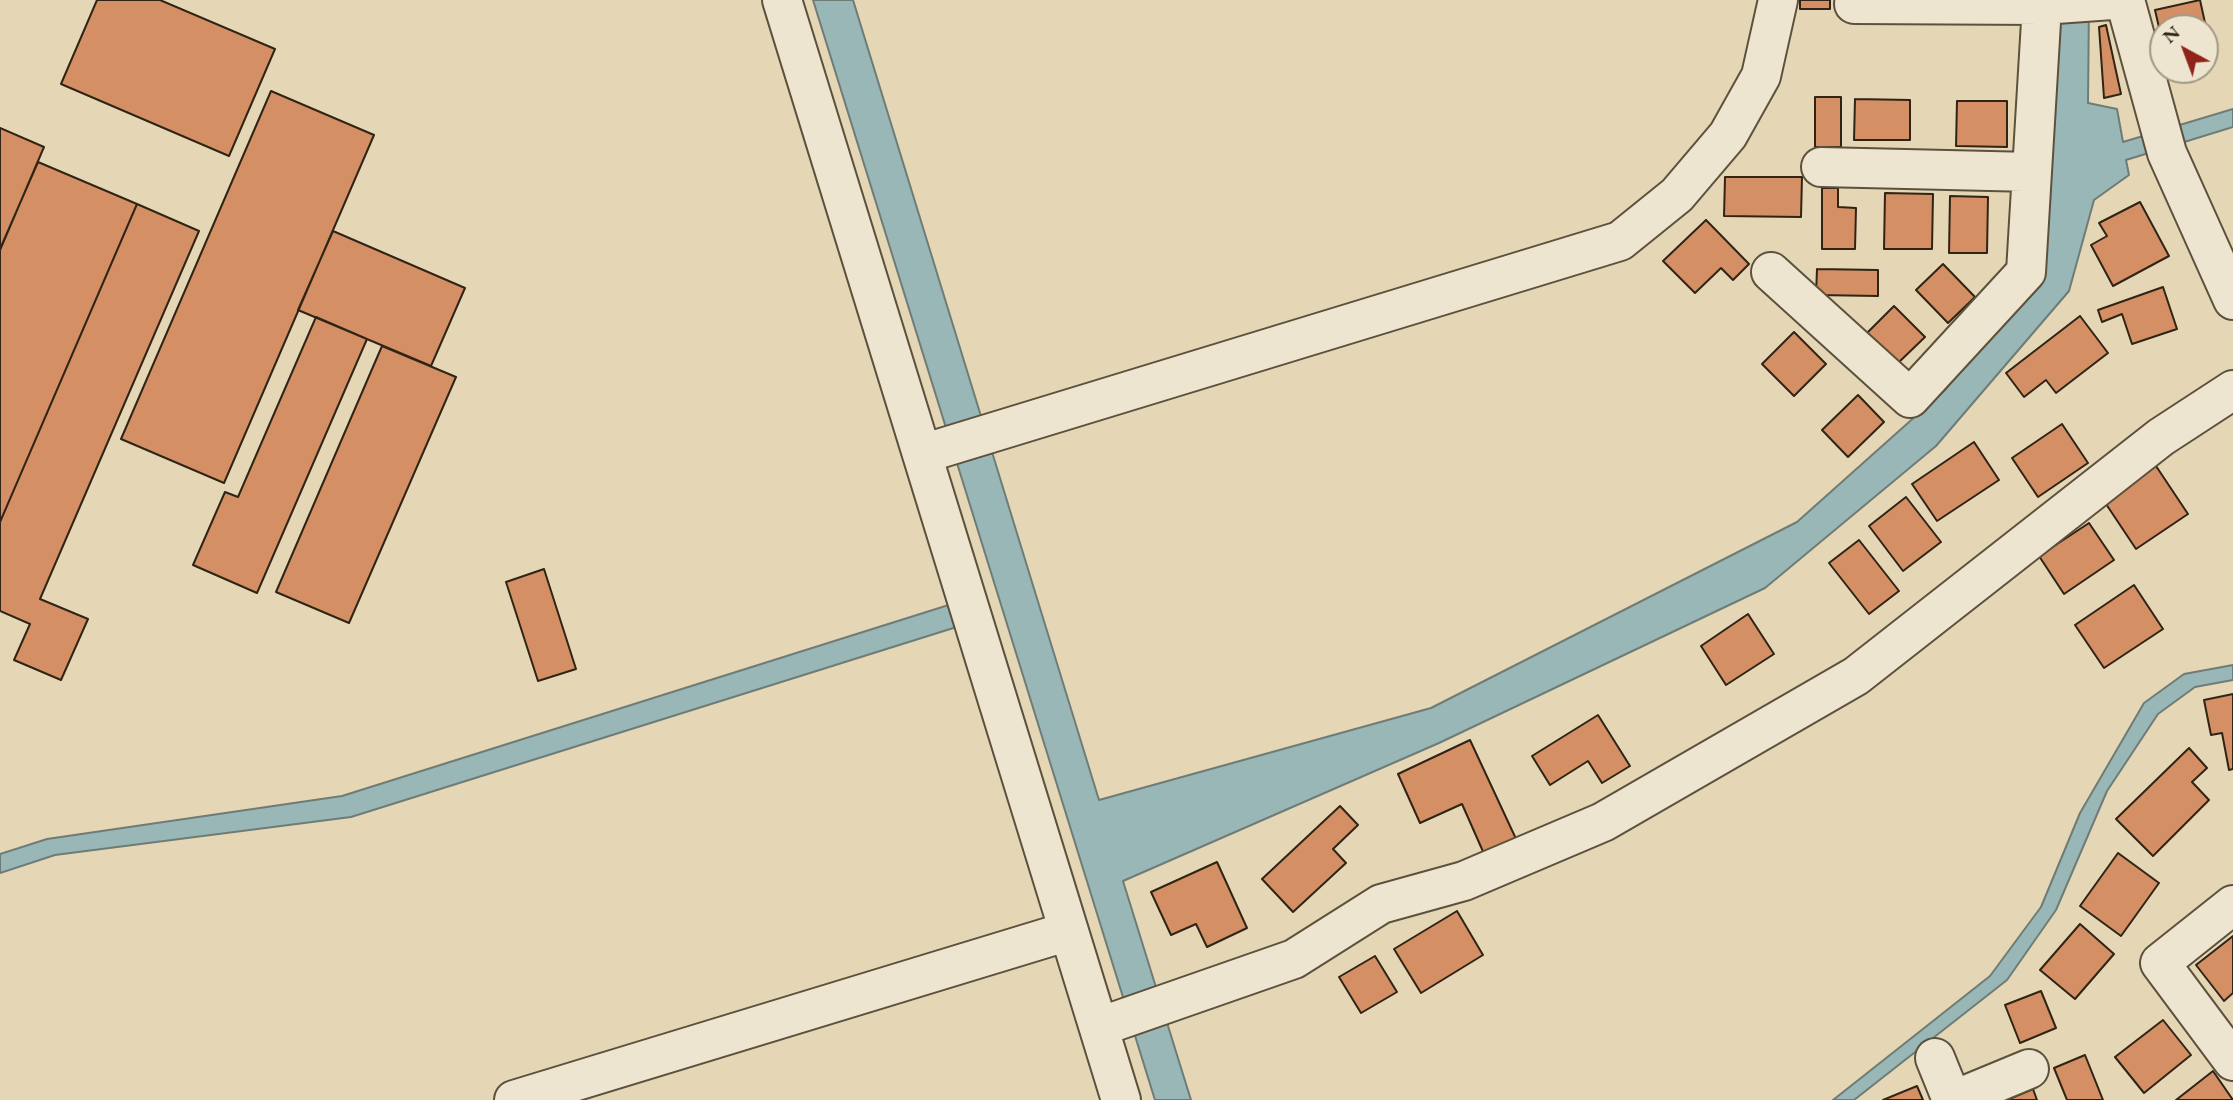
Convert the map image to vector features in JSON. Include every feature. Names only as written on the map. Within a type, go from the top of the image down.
[{"type":"street","points":[[782,0],[1121,1100]]},
{"type":"street","points":[[922,454],[1620,241],[1677,195],[1728,135],[1761,76],[1778,0]]},
{"type":"street","points":[[1854,4],[2042,5],[2112,0]]},
{"type":"street","points":[[2125,0],[2162,136],[2233,300]]},
{"type":"street","points":[[1771,272],[1910,398],[2026,272],[2042,5]]},
{"type":"street","points":[[1821,167],[2032,172]]},
{"type":"street","points":[[1099,1027],[1294,959],[1381,904],[1464,881],[1603,822],[1856,676],[2161,437],[2233,390]]},
{"type":"street","points":[[2233,905],[2160,963],[2233,1061]]},
{"type":"street","points":[[514,1100],[1069,931]]},
{"type":"street","points":[[1935,1058],[1953,1100],[2029,1069]]},
{"type":"water","points":[[813,0],[853,0],[1099,800],[1431,708],[1797,522],[1946,389],[2042,267],[2058,0],[2089,0],[2088,103],[2117,109],[2123,142],[2233,109],[2233,127],[2126,160],[2129,175],[2094,200],[2069,291],[1936,446],[1765,588],[1439,743],[1123,881],[1191,1100],[1155,1100]]},
{"type":"water","points":[[955,603],[963,625],[351,817],[55,855],[0,873],[0,854],[47,839],[342,796]]},
{"type":"water","points":[[2233,665],[2233,680],[2195,687],[2158,714],[2107,791],[2056,910],[2007,980],[1854,1100],[1833,1100],[1990,976],[2041,907],[2080,813],[2144,703],[2184,674]]},
{"type":"building","points":[[97,0],[160,0],[275,49],[229,156],[61,84]]},
{"type":"building","points":[[1800,0],[1830,0],[1830,9],[1800,9]]},
{"type":"building","points":[[2200,0],[2203,14],[2156,14],[2155,10]]},
{"type":"building","points":[[2106,25],[2121,94],[2104,98],[2099,27]]},
{"type":"building","points":[[271,91],[374,135],[224,483],[121,439]]},
{"type":"building","points":[[1815,97],[1841,97],[1841,147],[1815,147]]},
{"type":"building","points":[[1855,99],[1910,100],[1910,140],[1854,140]]},
{"type":"building","points":[[1957,101],[2007,101],[2007,147],[1956,146]]},
{"type":"building","points":[[0,128],[44,147],[0,250]]},
{"type":"building","points":[[38,162],[137,204],[0,522],[0,249]]},
{"type":"building","points":[[1725,177],[1802,177],[1801,217],[1724,216]]},
{"type":"building","points":[[1822,188],[1838,188],[1838,207],[1856,208],[1855,249],[1822,249]]},
{"type":"building","points":[[1885,193],[1933,194],[1932,249],[1884,249]]},
{"type":"building","points":[[1950,196],[1988,197],[1987,253],[1949,253]]},
{"type":"building","points":[[2140,202],[2169,256],[2113,286],[2091,245],[2107,236],[2099,223]]},
{"type":"building","points":[[137,204],[199,231],[40,599],[88,619],[61,680],[14,660],[30,624],[0,611],[0,522]]},
{"type":"building","points":[[1706,220],[1749,264],[1733,280],[1721,268],[1695,293],[1663,261]]},
{"type":"building","points":[[333,231],[465,288],[431,366],[298,310]]},
{"type":"building","points":[[1943,264],[1975,297],[1948,323],[1916,290]]},
{"type":"building","points":[[1817,269],[1878,270],[1878,296],[1816,295]]},
{"type":"building","points":[[2163,287],[2177,329],[2132,344],[2122,314],[2102,322],[2098,310]]},
{"type":"building","points":[[1894,306],[1925,337],[1896,365],[1866,334]]},
{"type":"building","points":[[2080,316],[2108,353],[2056,393],[2046,380],[2024,397],[2006,373]]},
{"type":"building","points":[[316,317],[367,339],[257,593],[193,565],[225,492],[238,497]]},
{"type":"building","points":[[1794,332],[1826,364],[1794,396],[1762,364]]},
{"type":"building","points":[[382,346],[456,377],[349,623],[276,592]]},
{"type":"building","points":[[1858,395],[1884,422],[1848,457],[1822,430]]},
{"type":"building","points":[[2062,424],[2088,463],[2038,497],[2012,458]]},
{"type":"building","points":[[1974,442],[1999,480],[1937,521],[1912,484]]},
{"type":"building","points":[[2156,466],[2188,514],[2136,549],[2104,501]]},
{"type":"building","points":[[1906,497],[1941,542],[1903,571],[1869,526]]},
{"type":"building","points":[[2089,523],[2114,560],[2064,594],[2039,556]]},
{"type":"building","points":[[1859,540],[1899,591],[1869,614],[1829,563]]},
{"type":"building","points":[[544,569],[576,669],[538,681],[506,582]]},
{"type":"building","points":[[2134,585],[2163,629],[2104,668],[2075,625]]},
{"type":"building","points":[[1748,614],[1774,654],[1726,685],[1701,646]]},
{"type":"building","points":[[2233,694],[2233,769],[2229,770],[2222,733],[2211,735],[2204,700]]},
{"type":"building","points":[[1598,715],[1630,766],[1602,783],[1588,761],[1550,785],[1532,756]]},
{"type":"building","points":[[1470,740],[1517,841],[1485,856],[1462,804],[1420,823],[1398,774]]},
{"type":"building","points":[[2189,748],[2207,768],[2192,782],[2209,800],[2153,856],[2116,819]]},
{"type":"building","points":[[1340,806],[1358,825],[1333,849],[1346,863],[1293,912],[1262,879]]},
{"type":"building","points":[[2118,853],[2159,883],[2121,936],[2080,906]]},
{"type":"building","points":[[1217,862],[1247,928],[1207,947],[1196,924],[1171,935],[1151,892]]},
{"type":"building","points":[[1457,911],[1483,955],[1421,993],[1394,949]]},
{"type":"building","points":[[2080,924],[2114,954],[2075,999],[2040,970]]},
{"type":"building","points":[[2233,936],[2233,993],[2224,1001],[2196,965]]},
{"type":"building","points":[[1375,956],[1397,992],[1361,1013],[1339,977]]},
{"type":"building","points":[[2041,991],[2056,1028],[2020,1043],[2005,1005]]},
{"type":"building","points":[[2163,1020],[2191,1055],[2144,1093],[2115,1057]]},
{"type":"building","points":[[2085,1055],[2103,1100],[2067,1100],[2054,1068]]},
{"type":"building","points":[[2213,1071],[2233,1100],[2176,1100]]},
{"type":"building","points":[[1917,1086],[1923,1100],[1883,1100]]},
{"type":"building","points":[[2033,1089],[2037,1100],[2007,1100]]}]
